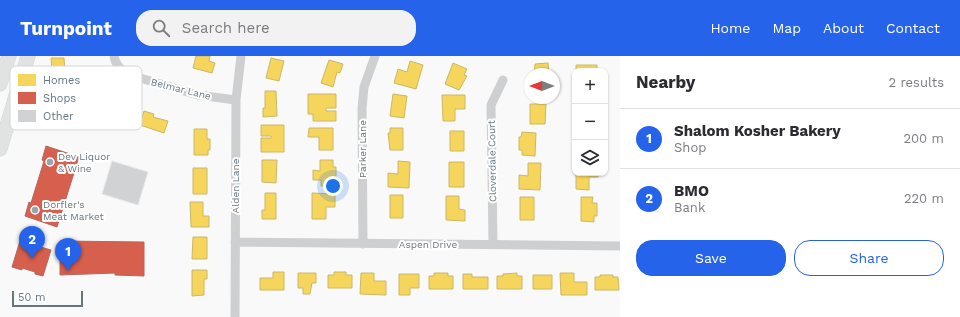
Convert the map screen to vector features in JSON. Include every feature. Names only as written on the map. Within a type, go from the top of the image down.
[{"type":"main road","points":[[0,84],[9,56]]},
{"type":"main road","points":[[25,66],[28,56]]},
{"type":"main road","points":[[0,149],[10,116]]},
{"type":"street","name":"Belmar Lane","points":[[114,56],[115,63],[118,66]]},
{"type":"street","name":"Alden Lane","points":[[235,317],[236,100],[241,56]]},
{"type":"street","name":"Parker Lane","points":[[363,244],[362,108],[364,87],[375,56]]},
{"type":"street","name":"Belmar Lane","points":[[142,79],[198,95],[236,100]]},
{"type":"street","name":"Cloverdale Court","points":[[493,244],[491,105],[503,80]]},
{"type":"street","name":"Aspen Drive","points":[[235,242],[620,246]]},
{"type":"building: Homes","points":[[196,56],[210,56],[209,61],[215,63],[212,73],[193,68]]},
{"type":"building: Homes","points":[[51,58],[64,58],[65,66],[52,66]]},
{"type":"building: Homes","points":[[271,58],[284,61],[279,81],[266,78]]},
{"type":"building: Homes","points":[[329,60],[343,64],[340,73],[337,72],[333,87],[321,83]]},
{"type":"building: Homes","points":[[410,61],[423,65],[416,89],[394,83],[398,69],[407,72]]},
{"type":"building: Homes","points":[[453,63],[467,69],[464,75],[467,76],[459,90],[445,84]]},
{"type":"building: Homes","points":[[548,63],[548,68],[535,68],[535,64]]},
{"type":"building: Homes","points":[[576,65],[597,65],[597,68],[576,68]]},
{"type":"building: Homes","points":[[265,91],[276,91],[277,116],[263,117],[263,108],[265,108]]},
{"type":"building: Homes","points":[[308,94],[336,94],[336,108],[326,108],[326,111],[336,111],[336,121],[313,121],[313,114],[308,114]]},
{"type":"building: Homes","points":[[393,94],[407,96],[404,118],[390,116]]},
{"type":"building: Homes","points":[[442,95],[465,95],[465,109],[455,109],[455,121],[443,121]]},
{"type":"building: Homes","points":[[530,104],[546,104],[545,124],[530,124]]},
{"type":"building: Homes","points":[[144,111],[154,114],[153,117],[168,121],[164,133],[142,126]]},
{"type":"building: Homes","points":[[261,125],[284,125],[284,152],[261,152],[261,138],[271,138],[271,136],[261,136]]},
{"type":"building: Homes","points":[[309,128],[333,128],[333,150],[319,150],[319,137],[308,137]]},
{"type":"building: Homes","points":[[390,128],[403,128],[403,150],[390,150],[388,133],[390,133]]},
{"type":"building: Homes","points":[[194,129],[207,129],[207,139],[210,139],[210,150],[208,150],[208,155],[194,155]]},
{"type":"building: Homes","points":[[450,131],[464,131],[464,151],[450,151]]},
{"type":"building: Homes","points":[[522,132],[536,133],[535,156],[522,155],[522,150],[519,150],[519,137],[521,137]]},
{"type":"building: Homes","points":[[262,160],[277,160],[276,183],[262,182]]},
{"type":"building: Homes","points":[[320,160],[333,160],[333,167],[336,167],[336,180],[331,180],[331,186],[321,186],[321,180],[313,180],[313,170],[320,171]]},
{"type":"building: Homes","points":[[398,161],[410,162],[409,188],[388,187],[388,173],[398,174]]},
{"type":"building: Homes","points":[[449,162],[464,162],[464,187],[449,187]]},
{"type":"building: Homes","points":[[528,163],[541,163],[540,190],[519,189],[519,175],[528,176]]},
{"type":"building: Homes","points":[[193,168],[207,168],[207,194],[193,194]]},
{"type":"building: Homes","points":[[576,176],[598,176],[589,177],[589,190],[576,189]]},
{"type":"building: Homes","points":[[265,193],[276,193],[276,219],[262,219],[262,210],[265,210]]},
{"type":"building: Homes","points":[[312,193],[335,194],[335,207],[326,207],[326,219],[312,219]]},
{"type":"building: Homes","points":[[390,195],[403,195],[403,218],[390,218]]},
{"type":"building: Homes","points":[[446,196],[459,196],[459,209],[465,210],[465,221],[446,220]]},
{"type":"building: Homes","points":[[520,197],[534,197],[534,220],[520,220]]},
{"type":"building: Homes","points":[[581,197],[593,197],[592,203],[597,203],[597,216],[594,216],[594,222],[581,221]]},
{"type":"building: Homes","points":[[190,202],[203,202],[203,216],[209,216],[209,227],[191,227]]},
{"type":"building: Homes","points":[[193,237],[207,237],[207,259],[192,259]]},
{"type":"building: Homes","points":[[192,270],[207,270],[207,279],[204,279],[204,295],[192,296]]},
{"type":"building: Homes","points":[[273,272],[284,272],[284,290],[260,290],[260,278],[273,278]]},
{"type":"building: Homes","points":[[334,272],[346,272],[346,275],[352,275],[352,288],[328,288],[328,275],[334,275]]},
{"type":"building: Homes","points":[[298,273],[316,273],[316,283],[312,283],[310,294],[303,294],[303,288],[298,288]]},
{"type":"building: Homes","points":[[361,273],[374,273],[374,281],[386,281],[386,295],[360,294]]},
{"type":"building: Homes","points":[[434,273],[448,273],[448,276],[453,276],[453,289],[429,289],[429,276],[434,276]]},
{"type":"building: Homes","points":[[517,273],[517,276],[522,276],[522,289],[497,289],[497,276]]},
{"type":"building: Homes","points":[[560,273],[574,273],[574,282],[587,282],[587,295],[561,295]]},
{"type":"building: Homes","points":[[399,274],[419,274],[419,288],[410,288],[410,295],[399,295]]},
{"type":"building: Homes","points":[[463,274],[472,274],[472,277],[488,277],[488,289],[463,289]]},
{"type":"building: Homes","points":[[533,275],[552,275],[552,289],[533,289]]},
{"type":"building: Homes","points":[[600,275],[613,275],[613,277],[618,277],[619,290],[595,290],[595,277],[600,277]]},
{"type":"building: Shops","points":[[46,146],[79,157],[57,227],[25,216],[29,202],[31,203],[44,161],[42,160]]},
{"type":"building: Shops","points":[[20,241],[51,250],[43,276],[22,268],[22,270],[12,267]]},
{"type":"building: Shops","points":[[60,241],[144,242],[144,276],[115,275],[115,273],[60,275]]},
{"type":"building: Other","points":[[112,161],[148,172],[138,205],[102,194]]},
{"type":"place","name":"Dev Liquor & Wine","points":[[50,162]]},
{"type":"place","name":"Dorfler's Meat Market","points":[[35,210]]},
{"type":"place","name":"BMO","points":[[32,259]]},
{"type":"place","name":"Shalom Kosher Bakery","points":[[68,271]]}]
